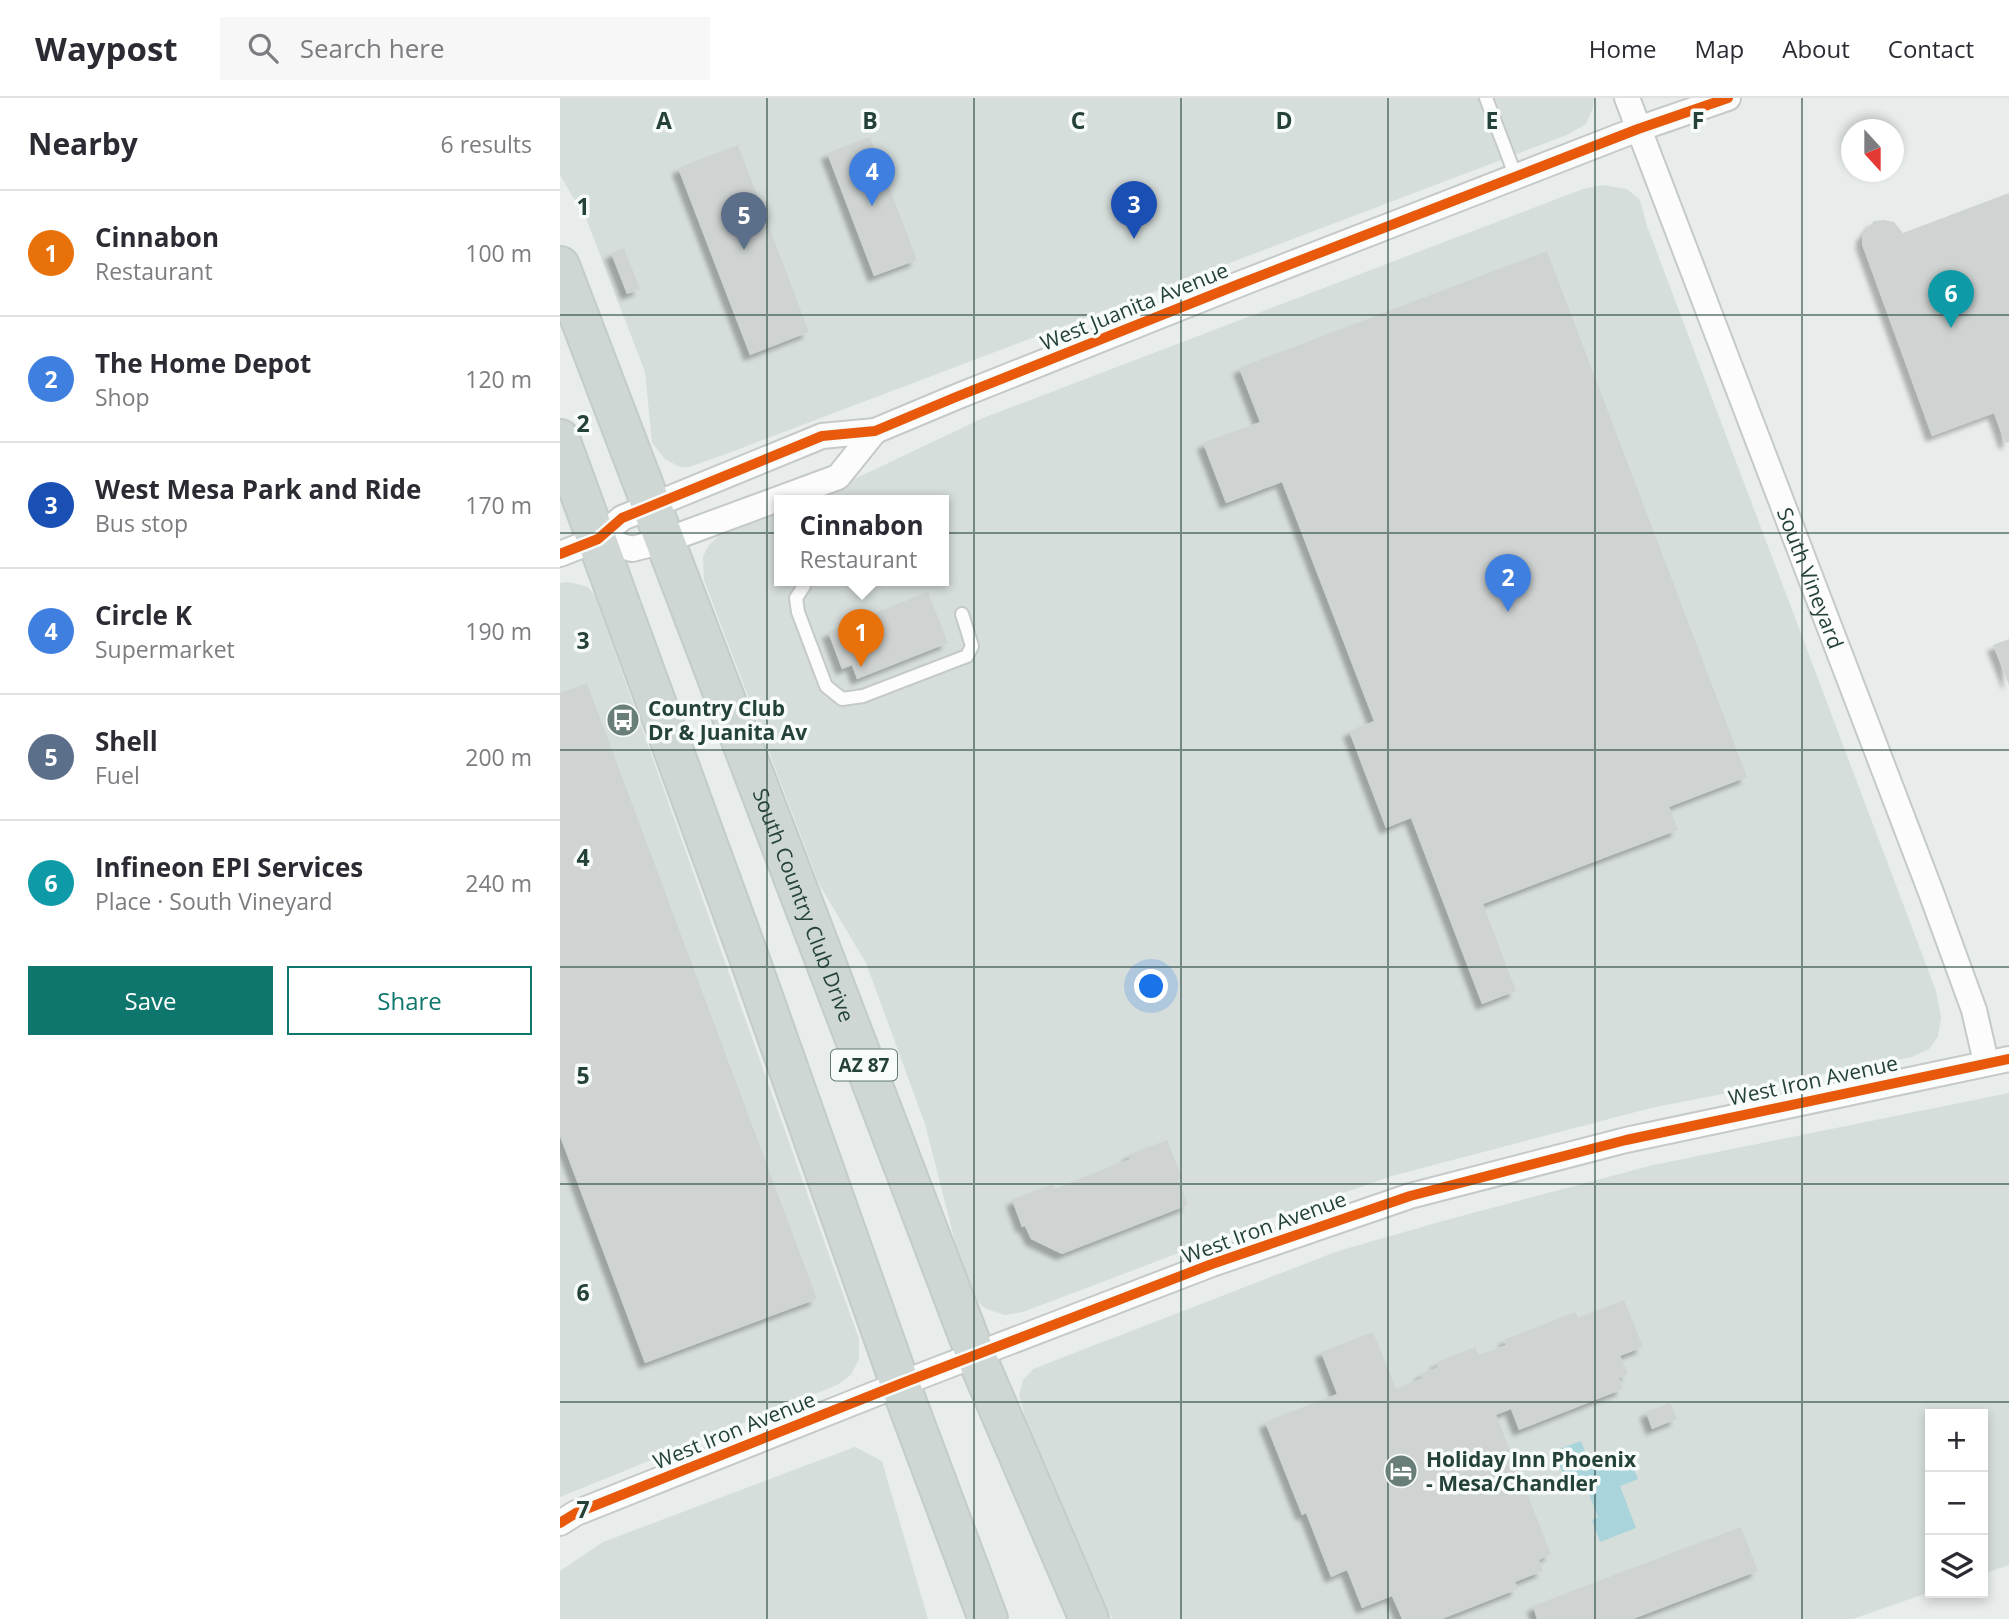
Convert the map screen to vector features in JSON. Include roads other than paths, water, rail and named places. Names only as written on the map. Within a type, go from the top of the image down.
[{"type":"main road","name":"South Country Club Drive","points":[[560,266],[976,1356],[1089,1619]]},
{"type":"main road","points":[[560,439],[900,1384],[988,1619]]},
{"type":"street","name":"South Vineyard","points":[[1627,98],[1974,1010],[1998,1060]]},
{"type":"street","name":"West Juanita Avenue","points":[[560,554],[598,539],[621,517],[822,436],[875,431],[1094,342],[1638,129],[1728,98]]},
{"type":"street","name":"West Juanita Avenue","points":[[789,495],[838,477],[875,431]]},
{"type":"street","name":"West Juanita Avenue","points":[[598,539],[632,550],[774,501]]},
{"type":"street","name":"West Iron Avenue","points":[[560,1524],[576,1513],[900,1384],[1212,1264],[1410,1196],[1626,1140],[1998,1060]]},
{"type":"lane","points":[[1486,98],[1516,177]]},
{"type":"lane","points":[[804,586],[796,598],[798,612],[826,685],[842,699],[863,696],[967,656],[972,646],[962,614]]},
{"type":"water","points":[[1581,1441],[1590,1464],[1626,1450],[1638,1479],[1620,1486],[1636,1528],[1600,1542],[1592,1520],[1598,1517],[1584,1481],[1568,1486],[1554,1451]]},
{"type":"place","name":"Circle K","points":[[872,206]]},
{"type":"place","name":"West Mesa Park and Ride","points":[[1134,239]]},
{"type":"place","name":"Shell","points":[[744,250]]},
{"type":"place","name":"Infineon EPI Services","points":[[1951,328]]},
{"type":"place","name":"The Home Depot","points":[[1508,612]]},
{"type":"place","name":"Cinnabon","points":[[861,667]]},
{"type":"place","name":"Country Club Dr & Juanita Av","points":[[623,720]]},
{"type":"place","name":"Holiday Inn Phoenix - Mesa/Chandler","points":[[1401,1471]]}]
